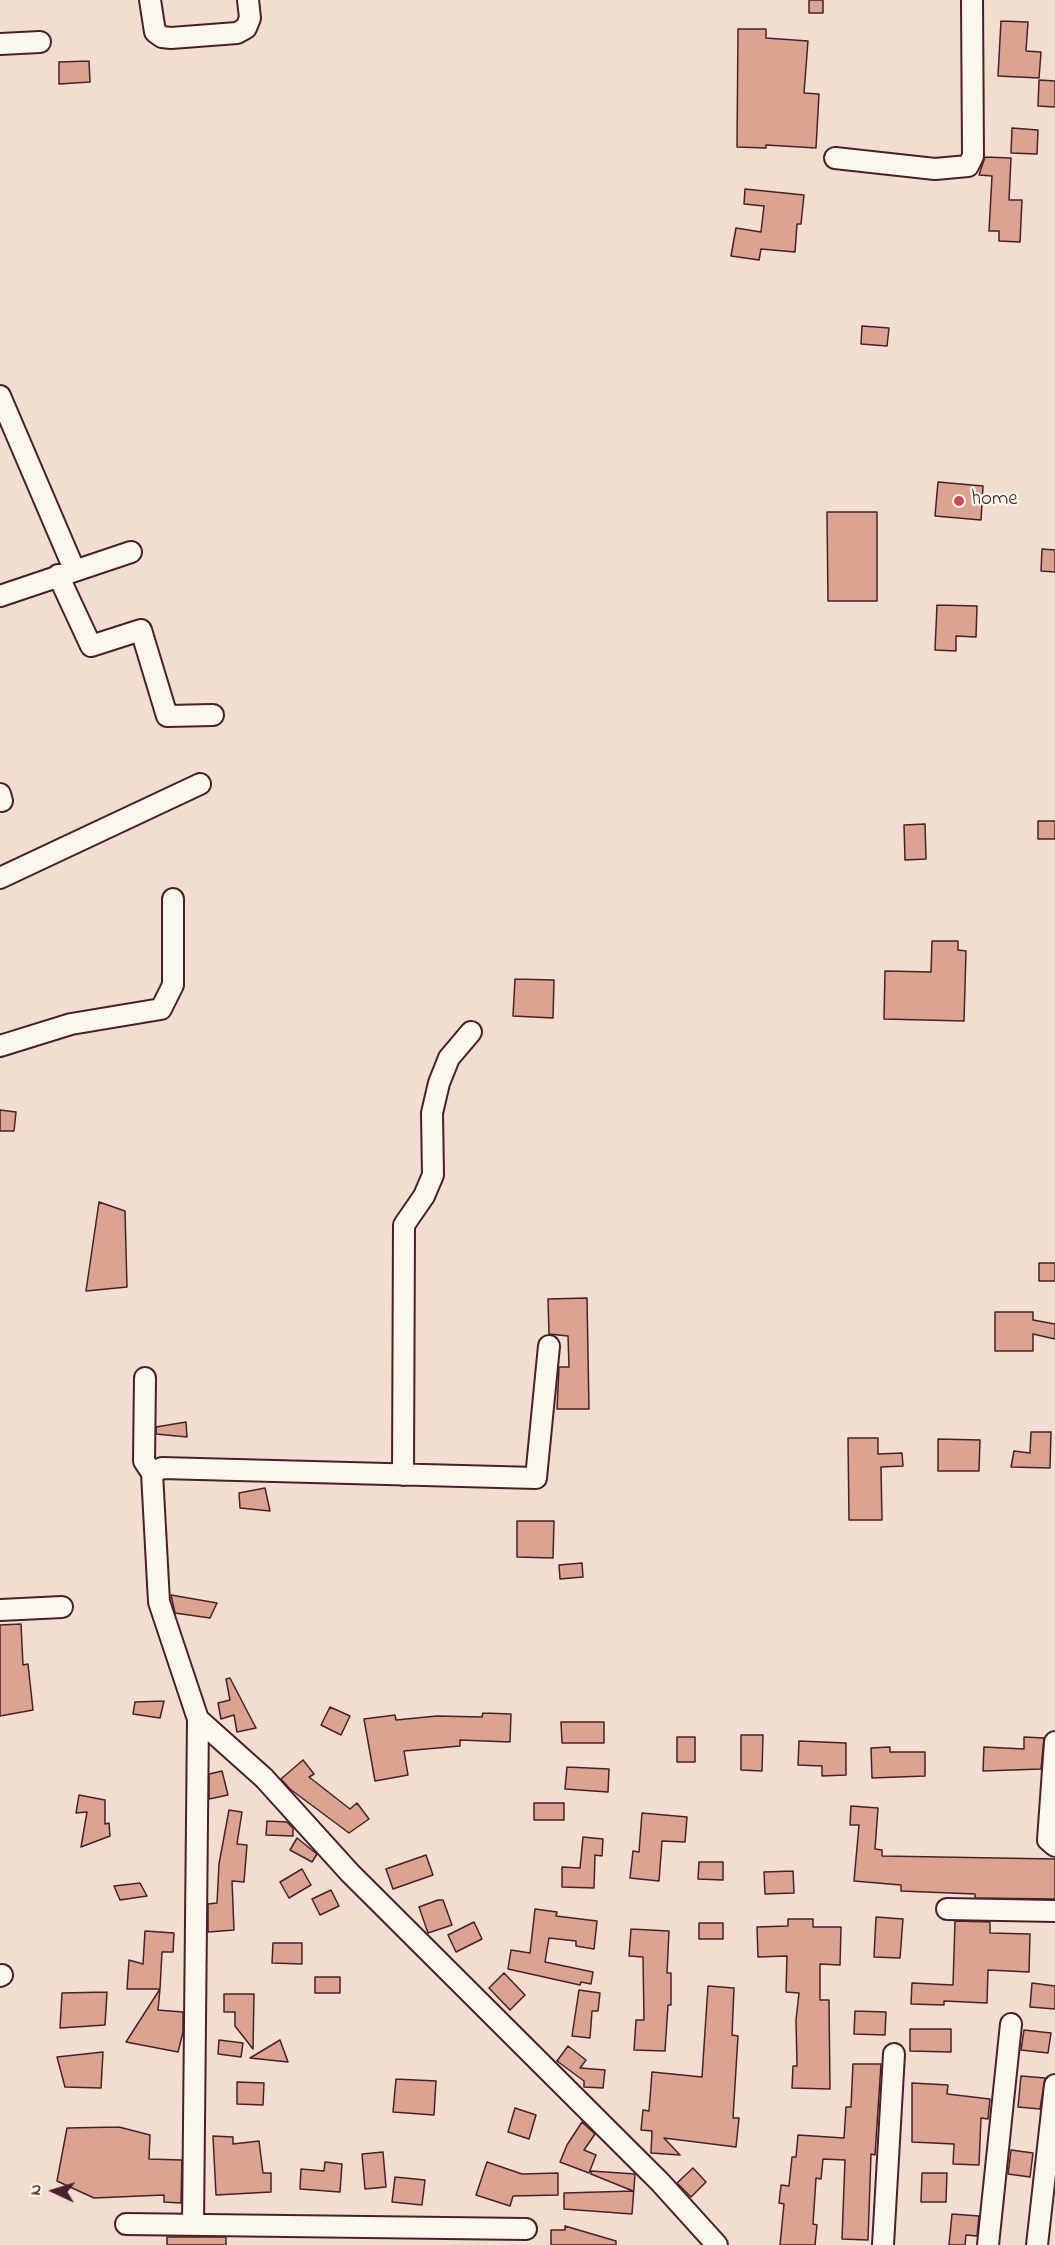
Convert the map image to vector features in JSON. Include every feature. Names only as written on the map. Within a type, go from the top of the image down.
[{"type":"street","points":[[150,0],[155,32],[162,37],[171,38],[237,33],[246,28],[250,18],[248,0]]},
{"type":"street","points":[[835,158],[935,169],[968,166],[973,156],[972,0]]},
{"type":"street","points":[[0,44],[40,42]]},
{"type":"street","points":[[0,396],[66,572],[91,646],[141,630],[167,716],[213,715]]},
{"type":"street","points":[[0,596],[130,552]]},
{"type":"street","points":[[0,878],[200,784]]},
{"type":"street","points":[[0,1046],[71,1024],[161,1009],[173,985],[172,899]]},
{"type":"street","points":[[403,1475],[404,1225],[424,1196],[433,1175],[432,1113],[439,1083],[449,1058],[471,1032]]},
{"type":"street","points":[[152,1473],[162,1468],[536,1478],[549,1346]]},
{"type":"street","points":[[145,1378],[144,1461],[152,1473],[159,1602],[198,1719],[193,2225]]},
{"type":"street","points":[[0,1610],[62,1607]]},
{"type":"street","points":[[198,1719],[264,1778],[350,1873],[660,2182],[717,2245]]},
{"type":"street","points":[[1055,1742],[1048,1840],[1055,1846]]},
{"type":"street","points":[[947,1909],[1055,1911]]},
{"type":"street","points":[[988,2245],[1011,2024]]},
{"type":"street","points":[[883,2245],[894,2054]]},
{"type":"street","points":[[1037,2245],[1055,2085]]},
{"type":"street","points":[[126,2224],[193,2225],[312,2236],[526,2229]]},
{"type":"building","points":[[809,0],[823,0],[823,13],[809,13]]},
{"type":"building","points":[[1001,21],[1028,22],[1026,51],[1041,52],[1039,78],[998,76]]},
{"type":"building","points":[[738,29],[766,29],[766,38],[808,41],[804,93],[819,94],[816,148],[766,145],[766,148],[737,147]]},
{"type":"building","points":[[89,61],[90,82],[59,84],[59,62]]},
{"type":"building","points":[[1039,80],[1055,81],[1055,107],[1038,106]]},
{"type":"building","points":[[1012,128],[1038,130],[1037,154],[1011,153]]},
{"type":"building","points":[[985,157],[1011,158],[1009,200],[1022,200],[1020,242],[999,241],[999,231],[989,231],[992,176],[979,175]]},
{"type":"building","points":[[745,189],[804,195],[801,224],[797,224],[795,252],[761,249],[759,260],[731,256],[736,228],[761,232],[764,206],[744,204]]},
{"type":"building","points":[[862,326],[889,328],[887,346],[861,344]]},
{"type":"building","name":"home","points":[[938,482],[983,486],[981,520],[935,516]]},
{"type":"building","points":[[827,512],[877,512],[877,601],[828,601]]},
{"type":"building","points":[[1042,549],[1055,550],[1055,572],[1041,571]]},
{"type":"building","points":[[937,605],[977,606],[976,637],[956,636],[956,651],[935,650]]},
{"type":"building","points":[[1038,821],[1055,821],[1055,839],[1038,839]]},
{"type":"building","points":[[925,824],[926,859],[905,860],[904,825]]},
{"type":"building","points":[[932,941],[958,941],[958,950],[966,951],[964,1021],[884,1019],[885,971],[931,972]]},
{"type":"building","points":[[515,979],[554,980],[553,1018],[513,1016]]},
{"type":"building","points":[[0,1110],[16,1112],[14,1131],[0,1131]]},
{"type":"building","points":[[99,1202],[125,1211],[127,1287],[86,1291]]},
{"type":"building","points":[[1039,1263],[1055,1263],[1055,1281],[1039,1281]]},
{"type":"building","points":[[587,1298],[589,1409],[557,1409],[559,1367],[569,1367],[568,1336],[549,1334],[548,1299]]},
{"type":"building","points":[[995,1312],[1033,1312],[1033,1320],[1055,1324],[1055,1339],[1033,1334],[1033,1351],[995,1351]]},
{"type":"building","points":[[186,1422],[187,1437],[156,1434],[156,1427]]},
{"type":"building","points":[[1031,1432],[1051,1432],[1050,1468],[1011,1467],[1014,1451],[1030,1453]]},
{"type":"building","points":[[848,1438],[878,1438],[878,1454],[902,1453],[903,1466],[881,1467],[882,1520],[849,1520]]},
{"type":"building","points":[[938,1439],[980,1440],[979,1471],[938,1471]]},
{"type":"building","points":[[265,1488],[270,1511],[240,1508],[239,1493]]},
{"type":"building","points":[[517,1521],[554,1521],[553,1558],[517,1557]]},
{"type":"building","points":[[582,1563],[583,1577],[560,1579],[559,1565]]},
{"type":"building","points":[[171,1595],[217,1603],[210,1618],[175,1613]]},
{"type":"building","points":[[21,1624],[23,1665],[28,1664],[33,1710],[0,1716],[0,1625]]},
{"type":"building","points":[[230,1678],[256,1728],[237,1732],[234,1715],[221,1719],[218,1703],[230,1700],[226,1679]]},
{"type":"building","points":[[164,1701],[160,1718],[133,1714],[135,1702]]},
{"type":"building","points":[[330,1707],[350,1716],[341,1735],[321,1725]]},
{"type":"building","points":[[483,1713],[511,1714],[510,1742],[460,1740],[460,1746],[404,1751],[408,1775],[375,1781],[364,1719],[395,1715],[396,1720],[437,1716],[482,1717]]},
{"type":"building","points":[[561,1722],[604,1722],[604,1743],[562,1743]]},
{"type":"building","points":[[741,1735],[763,1735],[762,1771],[741,1770]]},
{"type":"building","points":[[677,1737],[695,1737],[695,1762],[677,1762]]},
{"type":"building","points":[[1024,1737],[1044,1738],[1041,1769],[983,1771],[984,1747],[1024,1749]]},
{"type":"building","points":[[799,1741],[846,1743],[846,1775],[822,1776],[822,1766],[798,1765]]},
{"type":"building","points":[[890,1747],[890,1752],[925,1752],[925,1776],[872,1778],[871,1748]]},
{"type":"building","points":[[303,1760],[314,1774],[309,1777],[350,1809],[357,1803],[369,1819],[349,1833],[290,1789],[281,1779]]},
{"type":"building","points":[[567,1767],[609,1769],[608,1792],[565,1789]]},
{"type":"building","points":[[222,1771],[228,1795],[209,1799],[209,1774]]},
{"type":"building","points":[[79,1795],[105,1800],[105,1824],[109,1823],[110,1836],[81,1847],[87,1812],[76,1813]]},
{"type":"building","points":[[534,1803],[564,1803],[564,1820],[534,1820]]},
{"type":"building","points":[[851,1806],[878,1808],[875,1849],[882,1850],[882,1856],[1055,1859],[1055,1899],[975,1898],[975,1894],[901,1891],[901,1885],[854,1881],[859,1825],[850,1825]]},
{"type":"building","points":[[229,1810],[242,1812],[237,1844],[247,1845],[244,1882],[232,1881],[234,1930],[208,1932],[208,1904],[217,1903],[219,1864]]},
{"type":"building","points":[[642,1813],[687,1817],[685,1842],[662,1841],[659,1881],[630,1878],[633,1851],[639,1852]]},
{"type":"building","points":[[267,1821],[287,1822],[293,1828],[293,1836],[266,1835]]},
{"type":"building","points":[[583,1837],[603,1839],[602,1856],[595,1855],[594,1888],[562,1887],[562,1867],[580,1868]]},
{"type":"building","points":[[297,1838],[317,1854],[312,1862],[290,1850]]},
{"type":"building","points":[[426,1855],[433,1875],[393,1889],[386,1869]]},
{"type":"building","points":[[699,1862],[723,1862],[723,1880],[698,1879]]},
{"type":"building","points":[[302,1869],[311,1885],[289,1898],[280,1882]]},
{"type":"building","points":[[793,1871],[794,1893],[765,1894],[764,1872]]},
{"type":"building","points":[[140,1883],[147,1896],[120,1900],[114,1886]]},
{"type":"building","points":[[331,1890],[339,1906],[320,1915],[312,1899]]},
{"type":"building","points":[[443,1900],[452,1925],[428,1933],[419,1907]]},
{"type":"building","points":[[535,1909],[557,1912],[556,1916],[597,1921],[594,1949],[576,1946],[576,1941],[549,1938],[545,1962],[593,1972],[591,1984],[581,1982],[580,1985],[508,1969],[511,1950],[530,1953]]},
{"type":"building","points":[[876,1917],[903,1919],[900,1958],[874,1957]]},
{"type":"building","points":[[788,1919],[813,1919],[813,1927],[841,1927],[840,1965],[820,1964],[820,2000],[829,2000],[830,2089],[792,2088],[793,2066],[797,2066],[796,2020],[799,1993],[786,1992],[787,1956],[758,1957],[757,1927],[788,1926]]},
{"type":"building","points":[[955,1921],[990,1922],[990,1933],[1030,1934],[1029,1972],[988,1970],[987,2003],[944,2001],[944,2005],[911,2004],[912,1983],[953,1985]]},
{"type":"building","points":[[474,1922],[482,1939],[456,1952],[448,1935]]},
{"type":"building","points":[[699,1923],[723,1923],[723,1939],[699,1939]]},
{"type":"building","points":[[631,1929],[669,1931],[667,1973],[671,1973],[671,2005],[668,2005],[665,2051],[634,2050],[636,2020],[644,2020],[643,1957],[629,1956]]},
{"type":"building","points":[[145,1931],[174,1933],[173,1952],[162,1952],[160,1989],[127,1989],[129,1960],[143,1964]]},
{"type":"building","points":[[273,1943],[302,1943],[302,1964],[272,1963]]},
{"type":"building","points":[[504,1973],[525,1995],[510,2010],[489,1988]]},
{"type":"building","points":[[315,1977],[340,1977],[340,1993],[315,1993]]},
{"type":"building","points":[[1032,1983],[1055,1986],[1055,2009],[1030,2007]]},
{"type":"building","points":[[708,1986],[734,1988],[732,2035],[738,2036],[733,2118],[739,2118],[736,2147],[664,2138],[680,2155],[651,2153],[652,2131],[641,2130],[643,2110],[649,2111],[652,2072],[702,2077]]},
{"type":"building","points":[[160,1989],[158,2010],[183,2012],[183,2032],[178,2052],[126,2042]]},
{"type":"building","points":[[579,1990],[600,1993],[598,2011],[592,2011],[590,2038],[572,2036]]},
{"type":"building","points":[[107,1992],[105,2025],[60,2028],[62,1993]]},
{"type":"building","points":[[224,1994],[254,1994],[253,2049],[235,2026],[235,2012],[224,2012]]},
{"type":"building","points":[[855,2011],[886,2012],[885,2035],[854,2034]]},
{"type":"building","points":[[910,2029],[951,2029],[951,2052],[910,2051]]},
{"type":"building","points":[[1024,2030],[1051,2033],[1048,2053],[1021,2050]]},
{"type":"building","points":[[219,2040],[243,2043],[241,2057],[218,2054]]},
{"type":"building","points":[[280,2040],[288,2062],[250,2058]]},
{"type":"building","points":[[568,2046],[586,2060],[580,2068],[605,2070],[603,2088],[584,2087],[584,2081],[557,2061]]},
{"type":"building","points":[[103,2052],[101,2088],[65,2087],[57,2057]]},
{"type":"building","points":[[853,2064],[881,2064],[875,2155],[871,2154],[868,2240],[842,2239],[845,2160],[823,2159],[821,2179],[816,2178],[813,2224],[817,2225],[815,2245],[780,2245],[784,2204],[779,2203],[781,2185],[789,2186],[792,2157],[796,2157],[798,2135],[844,2138],[846,2107],[851,2107]]},
{"type":"building","points":[[1021,2076],[1045,2078],[1040,2109],[1018,2107]]},
{"type":"building","points":[[396,2079],[436,2081],[434,2115],[393,2112]]},
{"type":"building","points":[[237,2082],[264,2083],[263,2105],[237,2104]]},
{"type":"building","points":[[912,2083],[948,2085],[947,2094],[990,2099],[988,2119],[981,2118],[979,2165],[953,2164],[954,2144],[912,2142]]},
{"type":"building","points":[[515,2108],[536,2115],[529,2139],[508,2132]]},
{"type":"building","points":[[582,2122],[595,2134],[584,2150],[596,2155],[589,2173],[560,2162],[567,2145]]},
{"type":"building","points":[[119,2127],[150,2135],[149,2159],[182,2160],[181,2203],[164,2202],[164,2195],[94,2198],[57,2181],[67,2128]]},
{"type":"building","points":[[213,2136],[233,2137],[233,2144],[259,2141],[263,2173],[271,2173],[271,2192],[216,2195]]},
{"type":"building","points":[[1011,2150],[1033,2153],[1030,2177],[1008,2174]]},
{"type":"building","points":[[383,2152],[386,2187],[365,2189],[362,2154]]},
{"type":"building","points":[[325,2162],[342,2164],[340,2192],[300,2189],[301,2169],[324,2171]]},
{"type":"building","points":[[487,2162],[522,2174],[558,2173],[558,2195],[513,2196],[510,2206],[476,2195]]},
{"type":"building","points":[[693,2168],[706,2182],[691,2197],[677,2183]]},
{"type":"building","points":[[591,2171],[635,2174],[632,2214],[564,2209],[564,2193],[633,2191],[591,2174]]},
{"type":"building","points":[[922,2173],[947,2173],[946,2202],[921,2202]]},
{"type":"building","points":[[395,2177],[425,2180],[422,2205],[392,2202]]},
{"type":"building","points":[[952,2214],[979,2216],[977,2236],[966,2235],[965,2245],[949,2245]]},
{"type":"building","points":[[565,2226],[616,2241],[616,2245],[551,2245],[551,2230],[565,2230]]},
{"type":"building","points":[[167,2237],[226,2237],[226,2245],[167,2245]]},
{"type":"place","name":"home","points":[[959,501]]}]
